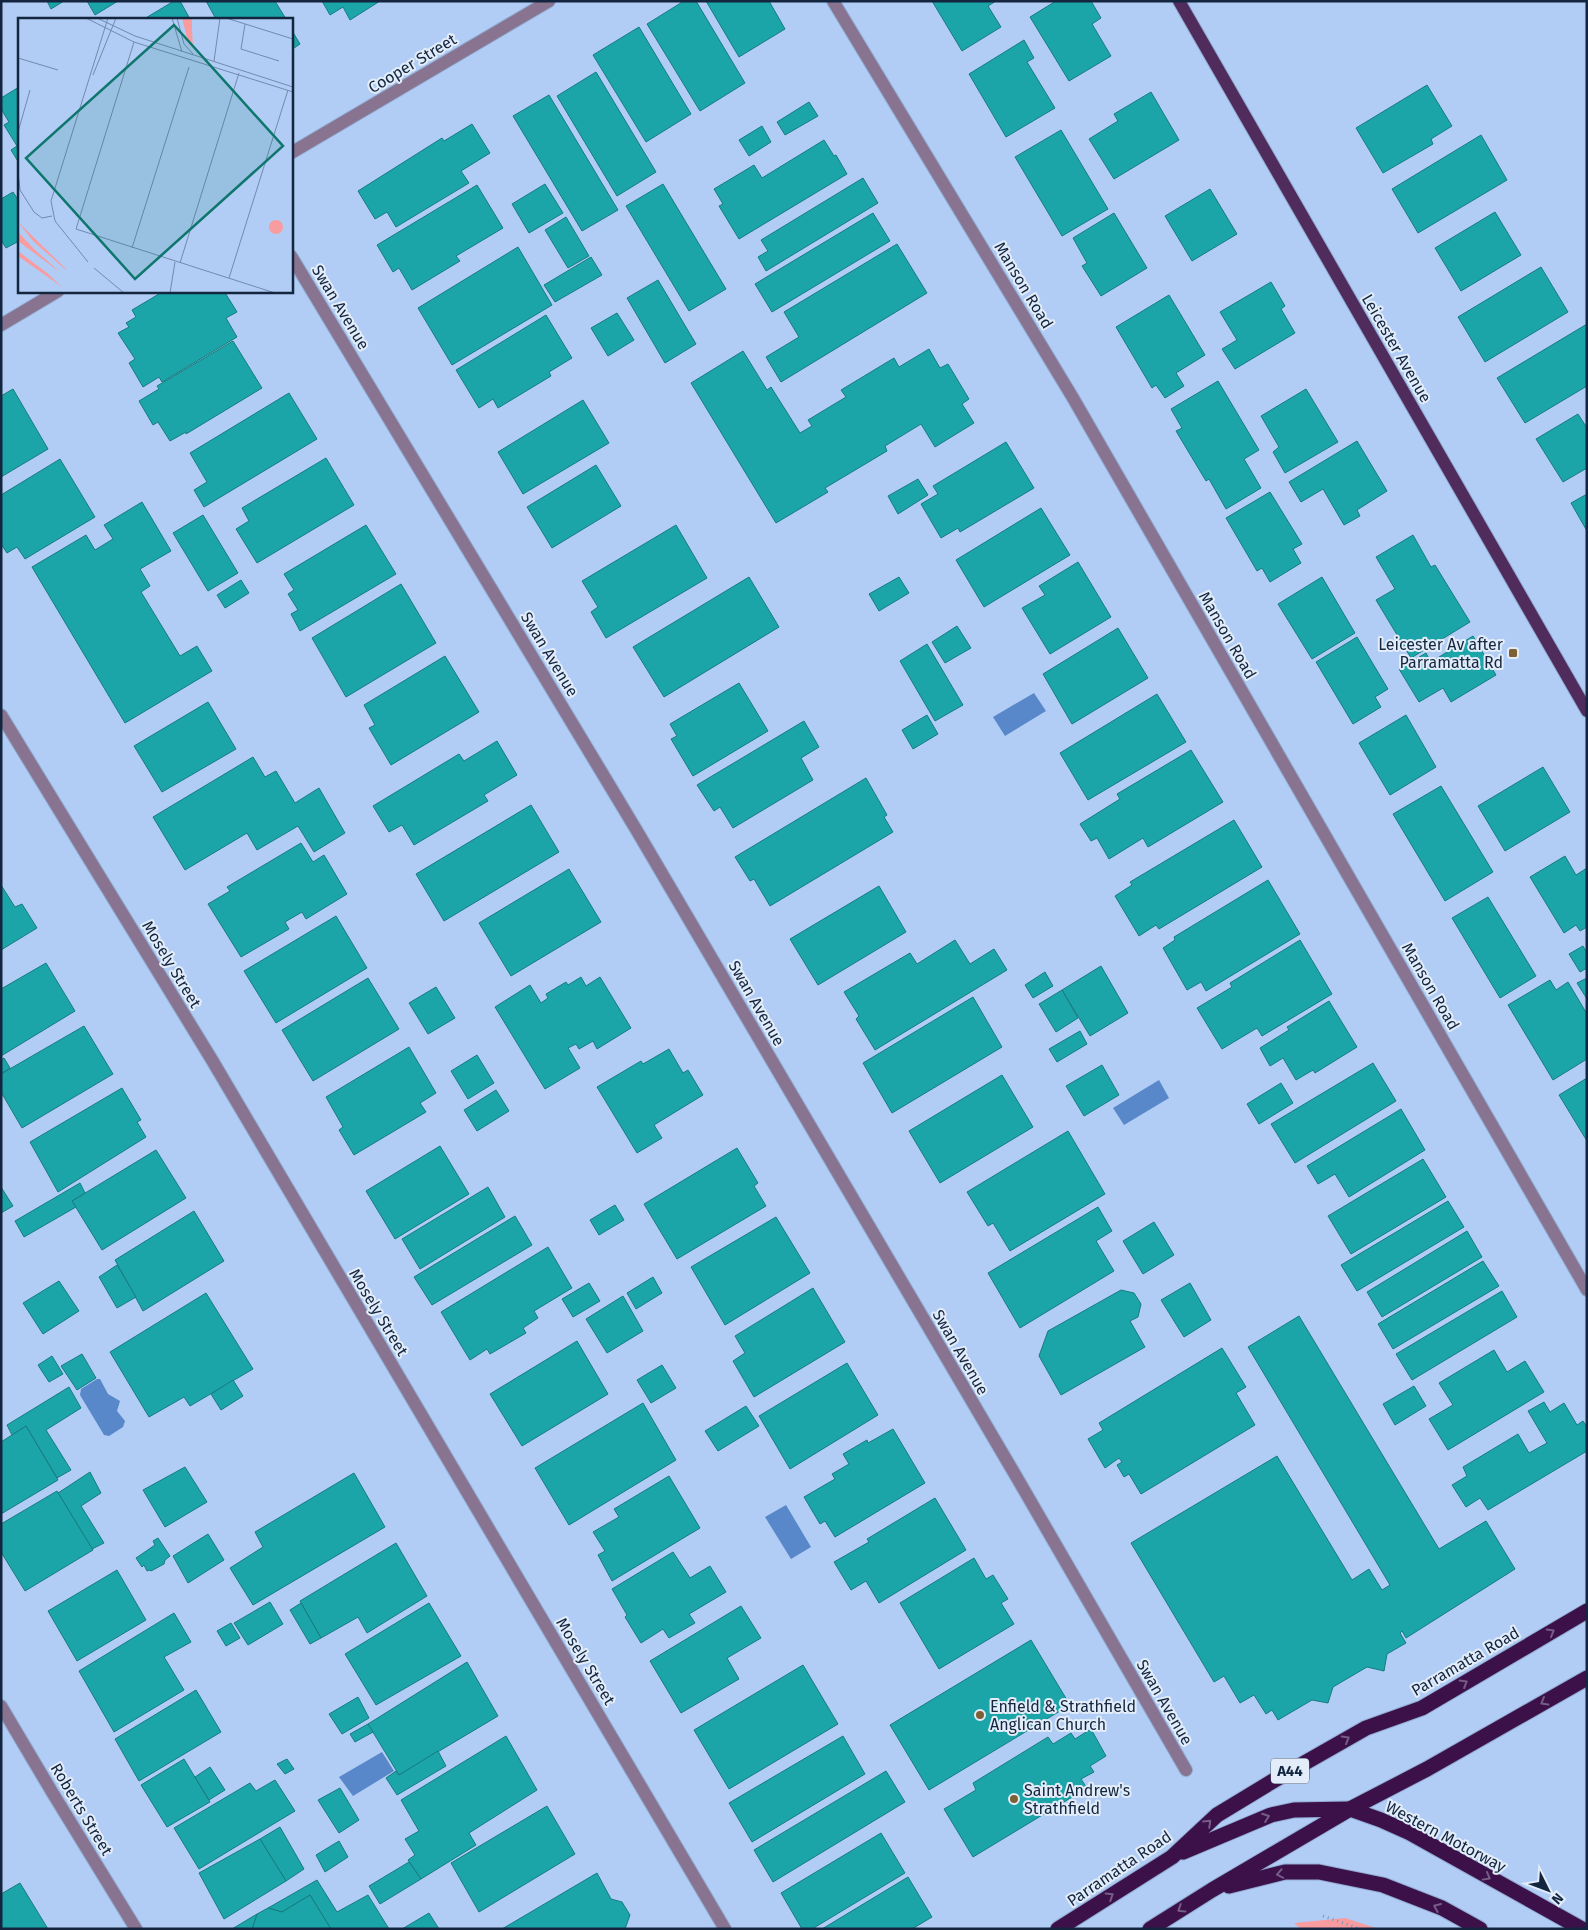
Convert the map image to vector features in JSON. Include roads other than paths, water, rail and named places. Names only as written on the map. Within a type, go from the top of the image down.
[{"type":"highway","name":"Parramatta Road","points":[[1058,1929],[1172,1857],[1217,1814],[1366,1728],[1422,1708],[1587,1611]]},
{"type":"highway","points":[[1150,1929],[1212,1890],[1350,1809],[1427,1769],[1587,1678]]},
{"type":"highway","name":"Western Motorway","points":[[1172,1857],[1271,1815],[1294,1810],[1350,1809],[1410,1833],[1582,1929]]},
{"type":"highway","points":[[1212,1890],[1285,1872],[1319,1872],[1383,1885],[1442,1908],[1480,1929]]},
{"type":"main road","name":"Leicester Avenue","points":[[1179,1],[1587,711]]},
{"type":"street","name":"Cooper Street","points":[[292,152],[549,1]]},
{"type":"street","name":"Manson Road","points":[[833,1],[1073,398],[1587,1290]]},
{"type":"street","name":"Swan Avenue","points":[[292,258],[647,848],[1186,1770]]},
{"type":"street","points":[[1,325],[56,292]]},
{"type":"street","name":"Mosely Street","points":[[1,715],[212,1060],[725,1929]]},
{"type":"street","name":"Roberts Street","points":[[1,1706],[136,1929]]},
{"type":"water","points":[[1034,693],[1046,711],[1005,736],[993,717]]},
{"type":"water","points":[[1159,1080],[1169,1098],[1124,1125],[1113,1108]]},
{"type":"water","points":[[100,1379],[108,1394],[120,1401],[117,1411],[125,1421],[123,1427],[109,1436],[104,1435],[80,1395],[81,1389]]},
{"type":"water","points":[[786,1505],[811,1547],[791,1559],[765,1517]]},
{"type":"water","points":[[382,1752],[394,1771],[353,1796],[339,1777]]},
{"type":"place","name":"Leicester Av after Parramatta Rd","points":[[1513,653]]},
{"type":"place","name":"Enfield & Strathfield Anglican Church","points":[[980,1715]]},
{"type":"place","name":"Saint Andrew's Strathfield","points":[[1014,1799]]}]
